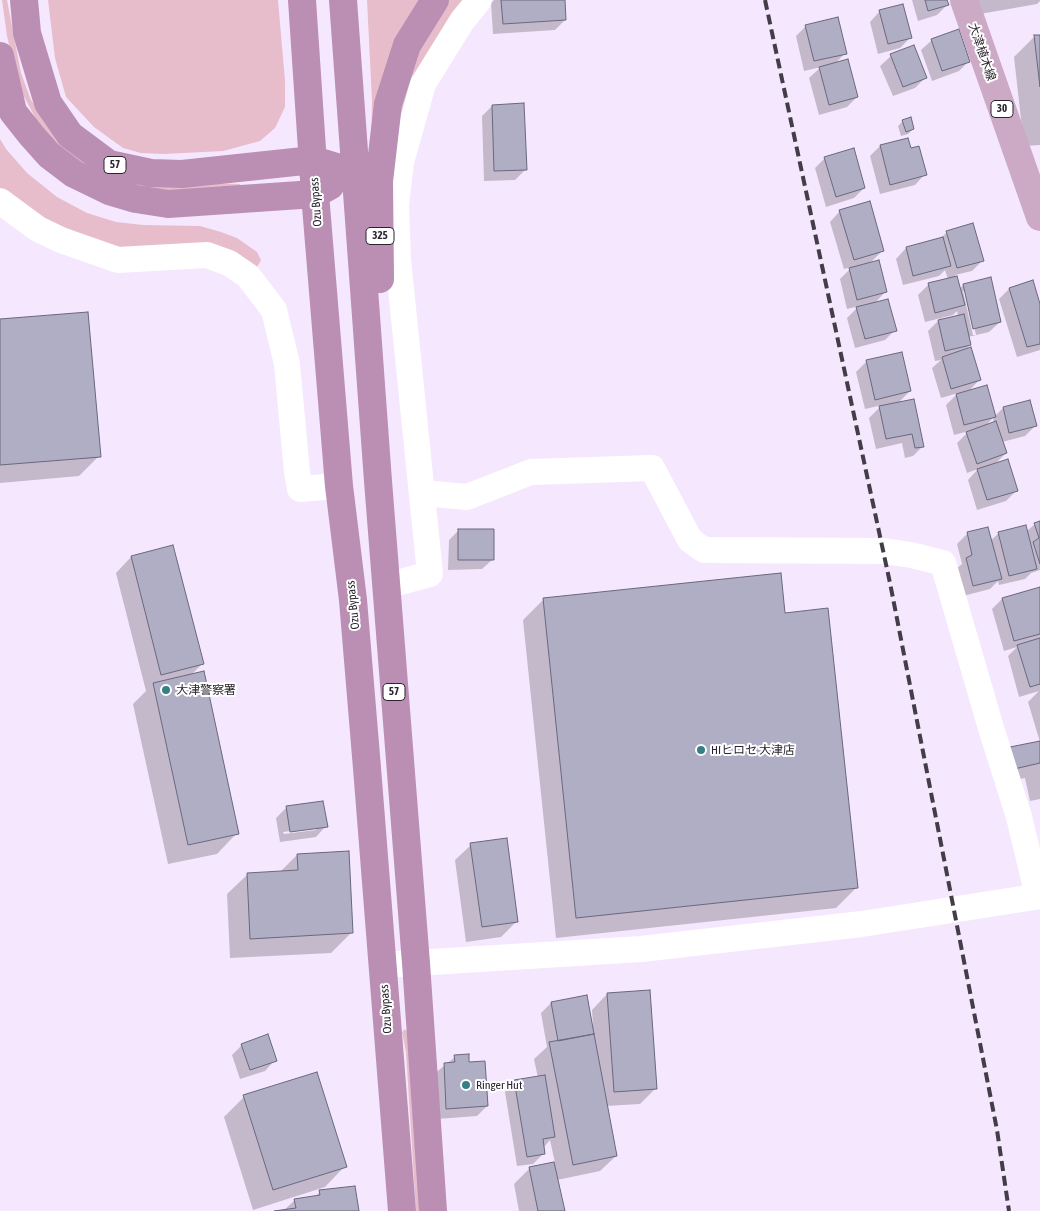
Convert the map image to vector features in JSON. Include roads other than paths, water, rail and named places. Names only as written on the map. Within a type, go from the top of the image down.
[{"type":"highway","name":"57","points":[[24,0],[27,33],[48,103],[70,135],[109,164],[151,172],[182,174],[313,160],[356,173]]},
{"type":"highway","name":"Ozu Bypass","points":[[302,0],[315,194],[339,486],[352,600],[402,1211]]},
{"type":"highway","name":"57","points":[[343,0],[433,1211]]},
{"type":"highway","name":"325","points":[[378,481],[392,442],[380,274],[379,181],[388,104],[407,45],[435,0]]},
{"type":"highway","name":"57","points":[[0,56],[13,112],[32,136],[49,155],[74,174],[109,192],[168,204],[315,194],[356,173]]},
{"type":"main road","name":"大津植木線","points":[[964,0],[1040,217]]},
{"type":"street","points":[[386,586],[430,574],[399,268],[396,205],[402,162],[423,84],[462,21],[479,0]]},
{"type":"street","points":[[0,201],[38,229],[61,240],[118,260],[207,255],[230,263],[248,276],[274,310],[287,364],[296,472],[300,488],[339,486]]},
{"type":"street","points":[[383,965],[641,949],[862,924],[1039,896],[1019,817],[942,563],[911,555],[884,551],[704,550],[690,540],[652,468],[531,472],[467,497],[422,493]]},
{"type":"railway","points":[[765,0],[890,583],[997,1130],[1009,1211]]},
{"type":"place","name":"大津警察署","points":[[166,690]]},
{"type":"place","name":"HIヒロセ 大津店","points":[[701,750]]},
{"type":"place","name":"Ringer Hut","points":[[466,1085]]}]
